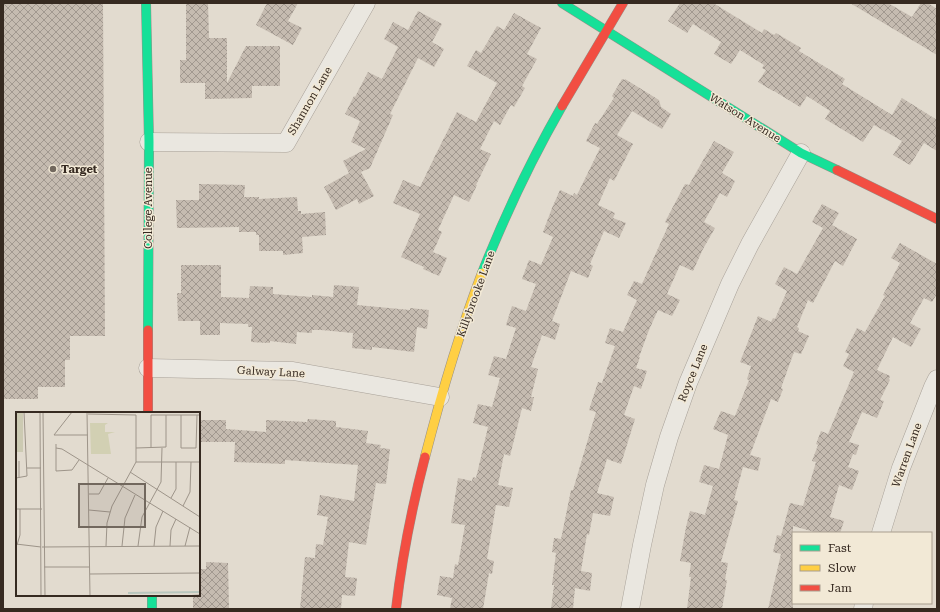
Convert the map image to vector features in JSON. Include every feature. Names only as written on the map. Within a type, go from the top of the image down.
[{"type":"street","name":"College Avenue","points":[[146,3],[149,142],[148,412]]},
{"type":"street","name":"Shannon Lane","points":[[149,142],[286,143],[366,3]]},
{"type":"street","name":"Watson Avenue","points":[[562,3],[801,153],[937,218]]},
{"type":"street","name":"Killybrooke Lane","points":[[396,609],[403,557],[419,480],[440,397],[471,304],[502,225],[524,177],[558,112],[605,30],[623,3]]},
{"type":"street","name":"Royce Lane","points":[[630,609],[655,485],[669,437],[688,383],[730,284],[770,207],[801,153]]},
{"type":"street","name":"Galway Lane","points":[[148,368],[293,371],[440,397]]},
{"type":"street","name":"Warren Lane","points":[[882,532],[901,468],[937,379]]},
{"type":"street","points":[[152,596],[152,609]]},
{"type":"building","name":"Target","points":[[3,3],[103,3],[105,336],[70,336],[70,360],[65,360],[65,387],[38,387],[38,399],[3,399]]},
{"type":"building","points":[[186,3],[208,3],[209,38],[227,38],[227,83],[246,46],[280,46],[280,86],[252,86],[252,98],[205,99],[205,83],[180,83],[180,60],[186,60]]},
{"type":"building","points":[[267,3],[298,3],[288,21],[302,28],[293,45],[256,25]]},
{"type":"building","points":[[680,3],[713,3],[762,33],[764,29],[774,35],[776,33],[801,48],[799,51],[845,79],[842,84],[892,115],[902,98],[937,120],[937,151],[924,143],[910,165],[893,155],[902,141],[874,125],[863,142],[825,119],[830,111],[807,96],[800,107],[758,82],[766,70],[762,68],[764,65],[740,50],[731,64],[714,54],[721,42],[693,24],[687,33],[668,21]]},
{"type":"building","points":[[850,3],[888,3],[912,17],[921,3],[928,3],[937,9],[937,55]]},
{"type":"building","points":[[418,11],[442,24],[432,42],[444,49],[434,67],[418,58],[390,114],[393,115],[370,168],[361,172],[374,196],[359,204],[357,199],[336,210],[324,187],[349,173],[343,161],[366,149],[351,142],[360,121],[345,114],[368,72],[382,79],[398,47],[384,39],[393,22],[408,30]]},
{"type":"building","points":[[514,13],[541,28],[527,54],[537,59],[522,86],[525,88],[514,107],[511,105],[500,125],[494,121],[480,149],[491,154],[469,202],[454,195],[438,230],[442,232],[433,252],[447,258],[439,276],[423,269],[424,267],[401,257],[420,214],[393,203],[403,180],[420,187],[457,112],[476,122],[497,83],[467,66],[476,50],[481,53],[497,26],[504,30]]},
{"type":"building","points":[[622,79],[625,79],[659,100],[661,107],[671,114],[662,129],[632,111],[617,135],[633,144],[614,181],[610,178],[598,205],[615,213],[613,218],[626,223],[619,238],[604,231],[590,264],[593,266],[588,278],[571,271],[552,321],[560,324],[555,340],[542,335],[531,367],[538,369],[531,397],[534,397],[531,411],[522,408],[510,456],[504,454],[498,485],[513,488],[509,507],[496,505],[487,559],[494,561],[492,574],[489,573],[483,609],[450,609],[452,598],[437,595],[440,576],[453,578],[455,564],[458,565],[465,525],[451,523],[458,478],[472,481],[473,477],[476,478],[488,427],[473,423],[478,404],[492,407],[500,378],[488,375],[494,356],[506,359],[516,328],[506,325],[512,306],[526,311],[536,284],[522,279],[529,260],[541,265],[553,237],[543,232],[560,190],[573,196],[574,193],[577,195],[600,148],[586,141],[595,123],[597,124],[614,98],[612,96]]},
{"type":"building","points":[[714,141],[734,152],[722,173],[735,181],[727,197],[720,193],[704,222],[715,228],[693,271],[680,265],[667,294],[680,300],[672,316],[658,310],[639,357],[636,368],[647,371],[641,389],[634,386],[624,415],[635,419],[621,464],[607,459],[597,493],[614,497],[610,516],[593,513],[589,535],[587,534],[581,571],[592,573],[590,591],[575,588],[573,609],[551,609],[556,553],[552,552],[554,538],[561,539],[571,490],[573,490],[596,412],[589,410],[598,382],[602,383],[615,346],[605,343],[610,328],[623,332],[637,300],[627,295],[634,281],[642,284],[669,224],[665,222],[685,184],[689,185]]},
{"type":"building","points":[[199,184],[245,185],[244,197],[259,197],[259,199],[297,197],[298,211],[301,211],[301,214],[325,212],[326,235],[302,237],[303,253],[283,255],[283,251],[259,251],[259,235],[256,235],[256,232],[239,232],[239,227],[177,228],[176,200],[199,200]]},
{"type":"building","points":[[822,204],[839,213],[832,225],[857,239],[843,266],[835,261],[813,303],[808,300],[797,327],[799,328],[798,331],[809,336],[801,354],[794,352],[781,388],[783,389],[778,402],[771,399],[750,455],[761,458],[758,471],[743,467],[734,500],[738,501],[721,562],[728,563],[725,580],[727,580],[722,609],[687,609],[691,577],[689,577],[691,563],[680,561],[686,527],[690,511],[705,515],[713,486],[699,482],[704,465],[719,469],[728,435],[713,429],[721,411],[735,416],[749,380],[747,379],[751,366],[740,362],[758,316],[771,322],[773,318],[775,319],[787,291],[775,284],[784,267],[797,274],[823,228],[812,222]]},
{"type":"building","points":[[900,243],[937,264],[937,294],[932,302],[924,298],[910,323],[921,329],[911,347],[893,337],[877,370],[890,376],[890,380],[880,400],[884,401],[877,418],[862,412],[849,442],[859,445],[856,455],[851,453],[853,454],[848,467],[859,471],[852,490],[839,485],[830,517],[844,521],[840,532],[814,532],[793,526],[793,609],[768,609],[781,554],[773,552],[777,535],[781,536],[790,503],[803,506],[816,462],[812,461],[818,445],[816,444],[821,431],[828,434],[854,372],[843,366],[849,354],[845,352],[857,328],[865,332],[885,296],[883,295],[900,263],[891,258]]},
{"type":"building","points":[[181,265],[221,265],[221,297],[249,298],[250,286],[273,287],[273,294],[312,297],[312,295],[333,297],[334,285],[359,287],[357,305],[410,310],[410,308],[429,310],[427,329],[417,327],[414,352],[372,347],[372,350],[352,348],[353,333],[321,330],[312,330],[312,333],[297,332],[296,344],[270,341],[270,343],[251,342],[252,327],[248,327],[248,324],[220,323],[220,335],[200,335],[200,321],[178,321],[177,293],[181,293]]},
{"type":"building","points":[[308,419],[336,421],[336,427],[368,431],[366,443],[381,445],[380,448],[390,449],[386,484],[376,483],[366,545],[349,542],[345,577],[357,578],[355,596],[342,595],[341,609],[300,609],[305,557],[315,558],[316,544],[323,545],[328,517],[317,515],[320,495],[354,501],[358,465],[285,460],[285,464],[234,462],[235,442],[200,442],[200,420],[226,420],[226,429],[266,432],[266,420],[307,422]]},
{"type":"building","points":[[206,562],[228,563],[229,609],[193,609],[193,596],[200,596],[200,569],[206,569]]},
{"type":"traffic: fast","points":[[146,3],[149,142],[148,330]]},
{"type":"traffic: fast","points":[[562,3],[801,153],[837,170]]},
{"type":"traffic: fast","points":[[482,273],[519,188],[562,106]]},
{"type":"traffic: fast","points":[[152,596],[152,609]]},
{"type":"traffic: slow","points":[[425,457],[451,364],[482,273]]},
{"type":"traffic: jam","points":[[562,106],[623,3]]},
{"type":"traffic: jam","points":[[837,170],[937,219]]},
{"type":"traffic: jam","points":[[148,330],[148,412]]},
{"type":"traffic: jam","points":[[396,609],[408,532],[425,457]]},
{"type":"place","name":"Target","points":[[53,169]]}]
